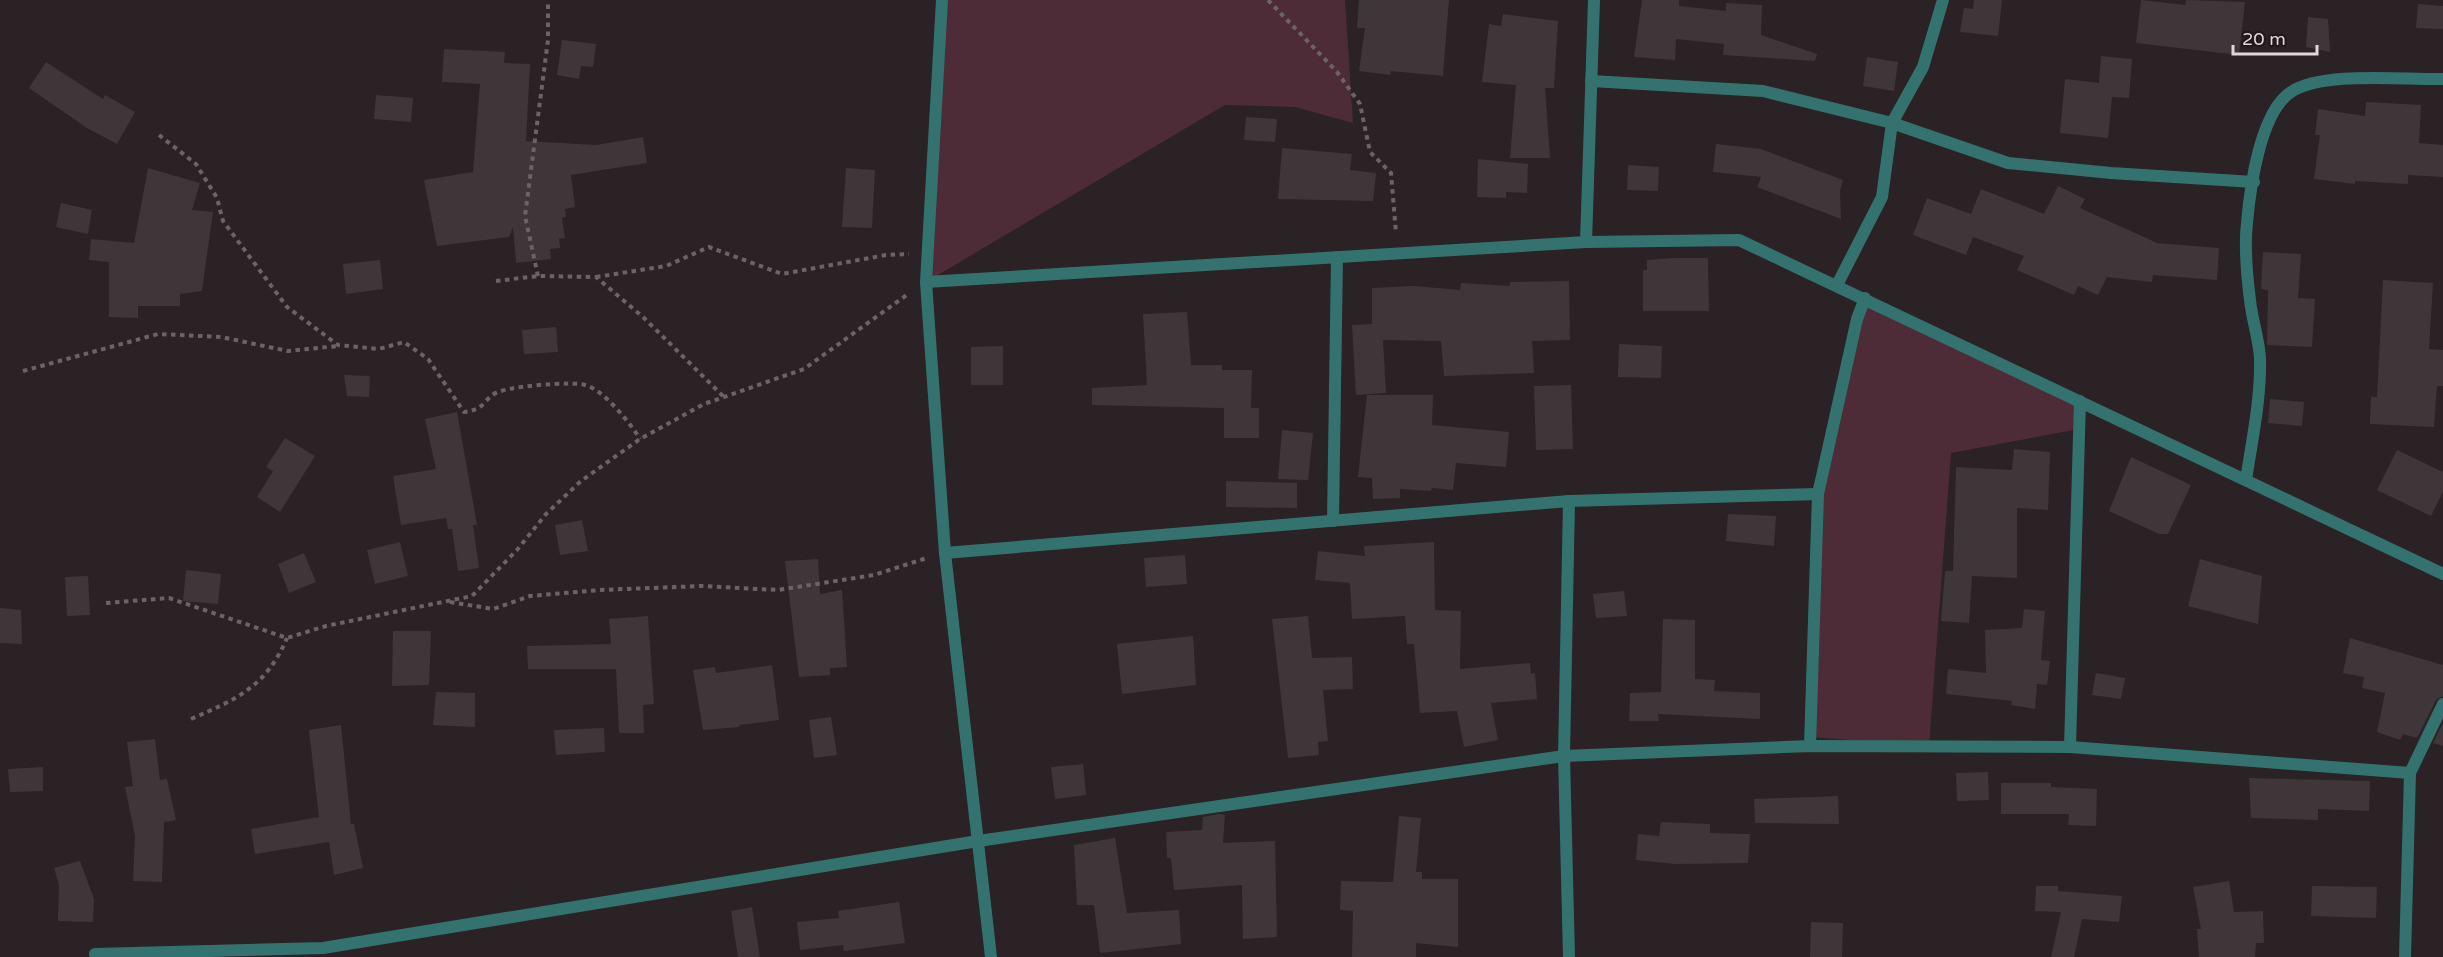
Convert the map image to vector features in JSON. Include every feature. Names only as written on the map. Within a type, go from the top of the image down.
[{"type":"street","points":[[942,0],[926,282],[945,553],[991,957]]},
{"type":"street","points":[[1586,242],[1594,0]]},
{"type":"street","points":[[1837,285],[1882,197],[1892,123],[1923,67],[1943,0]]},
{"type":"street","points":[[2246,480],[2259,391],[2260,356],[2250,300],[2246,224],[2269,118],[2289,93],[2309,83],[2340,80],[2443,80]]},
{"type":"street","points":[[1591,81],[1763,91],[1892,123],[2008,163],[2111,173],[2254,182]]},
{"type":"street","points":[[926,282],[1586,242],[1739,240],[2443,574]]},
{"type":"street","points":[[1333,521],[1337,257]]},
{"type":"street","points":[[1810,746],[1818,494],[1857,319],[1865,298]]},
{"type":"street","points":[[2070,747],[2080,401]]},
{"type":"street","points":[[945,553],[1569,501],[1818,494]]},
{"type":"street","points":[[1569,501],[1564,756],[1569,957]]},
{"type":"street","points":[[2405,957],[2410,773],[2443,704]]},
{"type":"street","points":[[95,954],[323,948],[978,841],[1564,756],[1810,746],[2070,747],[2410,773]]},
{"type":"path","points":[[538,276],[525,216],[549,40],[548,0]]},
{"type":"path","points":[[1268,0],[1337,72],[1360,104],[1370,152],[1391,173],[1397,254]]},
{"type":"path","points":[[159,135],[196,164],[217,198],[223,221],[287,306],[338,345]]},
{"type":"path","points":[[496,281],[538,276],[596,277],[666,266],[709,247],[783,274],[886,255],[927,253]]},
{"type":"path","points":[[596,277],[643,317],[724,397]]},
{"type":"path","points":[[106,603],[169,598],[287,638],[326,626],[472,596],[517,550],[546,514],[581,481],[640,439],[704,404],[804,369],[926,282]]},
{"type":"path","points":[[22,371],[158,334],[221,337],[288,351],[338,345],[379,349],[404,342],[428,359],[464,412],[480,410],[495,393],[530,386],[586,385],[627,417],[640,439]]},
{"type":"path","points":[[446,601],[493,609],[530,596],[600,590],[702,586],[778,590],[874,575],[945,553]]},
{"type":"path","points":[[191,719],[244,695],[276,664],[287,638]]},
{"type":"shaded area","points":[[942,0],[1345,0],[1353,123],[1295,107],[1225,105],[926,282]]},
{"type":"shaded area","points":[[1865,298],[2080,401],[2079,429],[1951,453],[1929,746],[1810,737],[1818,494]]},
{"type":"building","points":[[1359,0],[1449,0],[1443,76],[1391,71],[1390,75],[1359,71],[1365,28],[1357,28]]},
{"type":"building","points":[[1642,0],[1679,0],[1679,6],[1726,11],[1726,3],[1762,5],[1761,35],[1817,54],[1815,61],[1723,55],[1724,44],[1676,39],[1675,60],[1634,57]]},
{"type":"building","points":[[1974,0],[2002,0],[1998,36],[1960,32],[1964,8],[1973,9]]},
{"type":"building","points":[[2141,0],[2185,5],[2186,0],[2245,2],[2239,55],[2136,43]]},
{"type":"building","points":[[2418,4],[2443,6],[2443,29],[2416,28]]},
{"type":"building","points":[[1503,14],[1558,21],[1554,88],[1545,88],[1550,158],[1510,158],[1516,85],[1482,82],[1489,24],[1501,26]]},
{"type":"building","points":[[2308,17],[2328,19],[2330,52],[2306,47]]},
{"type":"building","points":[[562,40],[596,44],[593,67],[581,66],[579,79],[557,75]]},
{"type":"building","points":[[444,49],[505,52],[504,63],[530,64],[526,141],[596,145],[643,137],[647,163],[571,175],[575,207],[565,209],[566,217],[562,218],[565,238],[559,239],[560,248],[550,249],[551,259],[516,263],[513,227],[509,237],[437,246],[424,180],[473,172],[480,84],[442,82]]},
{"type":"building","points":[[2101,56],[2132,59],[2129,98],[2112,97],[2108,138],[2060,133],[2065,79],[2099,83]]},
{"type":"building","points":[[1867,57],[1898,62],[1894,91],[1863,86]]},
{"type":"building","points":[[46,62],[103,99],[105,95],[135,112],[117,144],[87,128],[29,88]]},
{"type":"building","points":[[376,95],[413,98],[411,122],[374,119]]},
{"type":"building","points":[[2366,102],[2421,105],[2419,143],[2443,145],[2443,177],[2408,175],[2408,184],[2355,181],[2355,184],[2314,179],[2320,135],[2315,135],[2318,109],[2365,116]]},
{"type":"building","points":[[1246,117],[1277,119],[1275,142],[1244,140]]},
{"type":"building","points":[[1716,144],[1761,149],[1843,180],[1840,191],[1841,219],[1757,187],[1761,177],[1713,172]]},
{"type":"building","points":[[1282,148],[1352,154],[1350,170],[1376,173],[1373,201],[1278,199]]},
{"type":"building","points":[[1478,159],[1528,164],[1527,193],[1506,192],[1506,198],[1477,197]]},
{"type":"building","points":[[1628,165],[1659,167],[1658,191],[1627,190]]},
{"type":"building","points":[[148,168],[200,183],[192,210],[213,212],[202,291],[180,294],[180,306],[138,306],[138,318],[109,317],[109,262],[89,260],[91,239],[134,243]]},
{"type":"building","points":[[846,168],[875,170],[872,228],[842,227]]},
{"type":"building","points":[[2058,186],[2085,199],[2080,208],[2157,243],[2219,248],[2217,280],[2153,275],[2152,282],[2107,277],[2098,295],[2078,286],[2074,295],[2017,270],[2024,256],[1973,237],[1966,255],[1913,235],[1927,198],[1971,214],[1981,189],[2044,214]]},
{"type":"building","points":[[61,203],[92,210],[88,234],[56,227]]},
{"type":"building","points":[[2263,252],[2301,254],[2298,298],[2315,299],[2312,347],[2267,345],[2268,290],[2261,289]]},
{"type":"building","points":[[1708,258],[1709,311],[1643,311],[1643,270],[1647,270],[1647,260]]},
{"type":"building","points":[[380,260],[383,289],[346,294],[343,264]]},
{"type":"building","points":[[2383,280],[2433,283],[2429,349],[2443,350],[2443,386],[2437,386],[2434,427],[2370,424],[2371,397],[2377,397]]},
{"type":"building","points":[[1569,281],[1570,340],[1532,341],[1534,373],[1444,376],[1441,341],[1383,340],[1386,393],[1356,395],[1352,325],[1372,324],[1372,288],[1414,286],[1460,290],[1461,283],[1510,286],[1510,282]]},
{"type":"building","points":[[1187,312],[1191,365],[1222,365],[1222,370],[1252,370],[1251,408],[1259,408],[1259,438],[1224,438],[1224,408],[1092,405],[1092,388],[1147,385],[1143,314]]},
{"type":"building","points":[[556,327],[558,352],[524,354],[522,330]]},
{"type":"building","points":[[1619,344],[1662,346],[1661,378],[1618,377]]},
{"type":"building","points":[[1003,346],[1003,385],[971,385],[971,347]]},
{"type":"building","points":[[344,375],[370,376],[369,397],[347,396]]},
{"type":"building","points":[[1571,385],[1573,449],[1536,450],[1534,386]]},
{"type":"building","points":[[1367,395],[1433,395],[1432,425],[1509,432],[1506,467],[1456,463],[1453,490],[1400,489],[1400,498],[1373,499],[1372,478],[1358,477]]},
{"type":"building","points":[[2270,399],[2304,402],[2302,426],[2268,423]]},
{"type":"building","points":[[457,412],[477,525],[473,525],[479,568],[458,571],[452,529],[448,529],[446,518],[401,525],[393,476],[436,469],[425,419]]},
{"type":"building","points":[[1282,430],[1313,433],[1308,480],[1278,479]]},
{"type":"building","points":[[285,438],[315,456],[280,512],[257,497],[273,471],[266,467]]},
{"type":"building","points":[[2014,449],[2050,452],[2048,510],[2017,508],[2017,578],[1972,576],[1969,623],[1941,621],[1945,571],[1953,571],[1956,467],[2012,470]]},
{"type":"building","points":[[2397,450],[2443,472],[2443,492],[2431,516],[2377,490]]},
{"type":"building","points":[[2131,457],[2191,485],[2168,534],[2159,534],[2109,511]]},
{"type":"building","points":[[1226,481],[1297,483],[1297,508],[1226,507]]},
{"type":"building","points":[[1728,514],[1776,516],[1774,546],[1726,541]]},
{"type":"building","points":[[582,520],[588,551],[560,555],[555,525]]},
{"type":"building","points":[[400,542],[408,576],[375,584],[367,550]]},
{"type":"building","points":[[1434,542],[1435,610],[1461,611],[1460,669],[1530,663],[1531,674],[1535,673],[1537,699],[1491,703],[1498,740],[1464,747],[1457,711],[1420,713],[1414,644],[1407,644],[1405,616],[1352,619],[1350,583],[1315,580],[1318,551],[1365,556],[1364,546]]},
{"type":"building","points":[[304,553],[316,582],[289,593],[278,564]]},
{"type":"building","points":[[1185,555],[1187,584],[1146,587],[1144,558]]},
{"type":"building","points":[[818,559],[820,594],[842,590],[847,667],[830,668],[830,675],[799,677],[785,561]]},
{"type":"building","points":[[2200,559],[2262,576],[2258,624],[2188,606]]},
{"type":"building","points":[[186,570],[221,574],[218,604],[183,601]]},
{"type":"building","points":[[88,576],[90,615],[67,616],[65,577]]},
{"type":"building","points":[[1624,591],[1627,616],[1596,618],[1593,594]]},
{"type":"building","points":[[0,608],[21,610],[22,644],[0,643]]},
{"type":"building","points":[[2024,609],[2045,611],[2041,660],[2050,661],[2047,685],[2037,684],[2035,709],[2011,705],[2012,701],[1946,694],[1948,669],[1986,673],[1985,630],[2022,628]]},
{"type":"building","points":[[648,616],[654,704],[643,705],[644,733],[619,733],[616,669],[528,669],[527,646],[611,644],[609,619]]},
{"type":"building","points":[[1308,616],[1312,658],[1352,657],[1353,689],[1323,690],[1328,741],[1318,742],[1319,755],[1288,758],[1272,619]]},
{"type":"building","points":[[1663,619],[1695,620],[1695,679],[1715,680],[1714,691],[1760,693],[1760,719],[1658,714],[1659,721],[1629,721],[1630,693],[1661,692]]},
{"type":"building","points":[[393,631],[431,631],[429,685],[392,686]]},
{"type":"building","points":[[1193,636],[1196,685],[1122,694],[1117,644]]},
{"type":"building","points":[[2350,638],[2443,665],[2443,696],[2436,700],[2417,738],[2403,734],[2400,740],[2377,732],[2385,693],[2362,688],[2364,677],[2343,673]]},
{"type":"building","points":[[772,665],[779,720],[739,725],[740,727],[703,730],[693,670],[715,667],[716,673]]},
{"type":"building","points":[[2096,673],[2125,678],[2121,699],[2092,695]]},
{"type":"building","points":[[436,692],[475,693],[475,727],[433,725]]},
{"type":"building","points":[[831,717],[837,755],[814,758],[809,720]]},
{"type":"building","points":[[2443,723],[2443,746],[2433,743]]},
{"type":"building","points":[[341,725],[351,824],[354,824],[363,868],[334,875],[329,842],[255,854],[251,829],[319,817],[309,730]]},
{"type":"building","points":[[604,728],[605,752],[556,755],[554,730]]},
{"type":"building","points":[[155,739],[160,780],[167,779],[176,820],[164,822],[162,882],[133,881],[135,836],[125,787],[133,786],[127,742]]},
{"type":"building","points":[[1083,764],[1086,795],[1055,799],[1051,767]]},
{"type":"building","points":[[43,767],[43,791],[10,792],[8,769]]},
{"type":"building","points":[[1988,772],[1989,800],[1957,801],[1956,773]]},
{"type":"building","points":[[2249,778],[2370,781],[2369,811],[2318,809],[2318,820],[2251,818]]},
{"type":"building","points":[[2001,783],[2051,783],[2051,787],[2097,789],[2096,826],[2068,825],[2069,814],[2001,814]]},
{"type":"building","points":[[1838,796],[1839,824],[1755,823],[1754,799]]},
{"type":"building","points":[[1225,815],[1223,843],[1275,841],[1277,937],[1243,939],[1242,885],[1174,890],[1171,858],[1167,858],[1166,832],[1202,830],[1203,817]]},
{"type":"building","points":[[1399,816],[1421,818],[1416,872],[1422,872],[1422,879],[1458,879],[1458,947],[1416,943],[1416,957],[1352,957],[1353,911],[1340,910],[1341,881],[1393,882]]},
{"type":"building","points":[[1661,822],[1710,824],[1710,833],[1750,834],[1748,863],[1675,864],[1636,860],[1638,834],[1659,836]]},
{"type":"building","points":[[1115,838],[1127,913],[1179,910],[1181,944],[1100,953],[1094,905],[1077,905],[1074,845]]},
{"type":"building","points":[[80,861],[94,899],[93,922],[58,921],[59,885],[54,868]]},
{"type":"building","points":[[2229,881],[2234,912],[2263,911],[2264,943],[2256,943],[2255,957],[2199,957],[2197,929],[2201,929],[2193,887]]},
{"type":"building","points":[[2036,886],[2058,886],[2058,891],[2122,896],[2119,922],[2082,919],[2074,957],[2051,957],[2061,912],[2035,911]]},
{"type":"building","points":[[2312,886],[2377,887],[2376,918],[2311,916]]},
{"type":"building","points":[[899,902],[905,943],[844,951],[843,945],[800,950],[797,922],[839,918],[838,911]]},
{"type":"building","points":[[752,907],[760,957],[738,957],[731,911]]},
{"type":"building","points":[[1811,922],[1843,923],[1842,957],[1810,957]]}]
